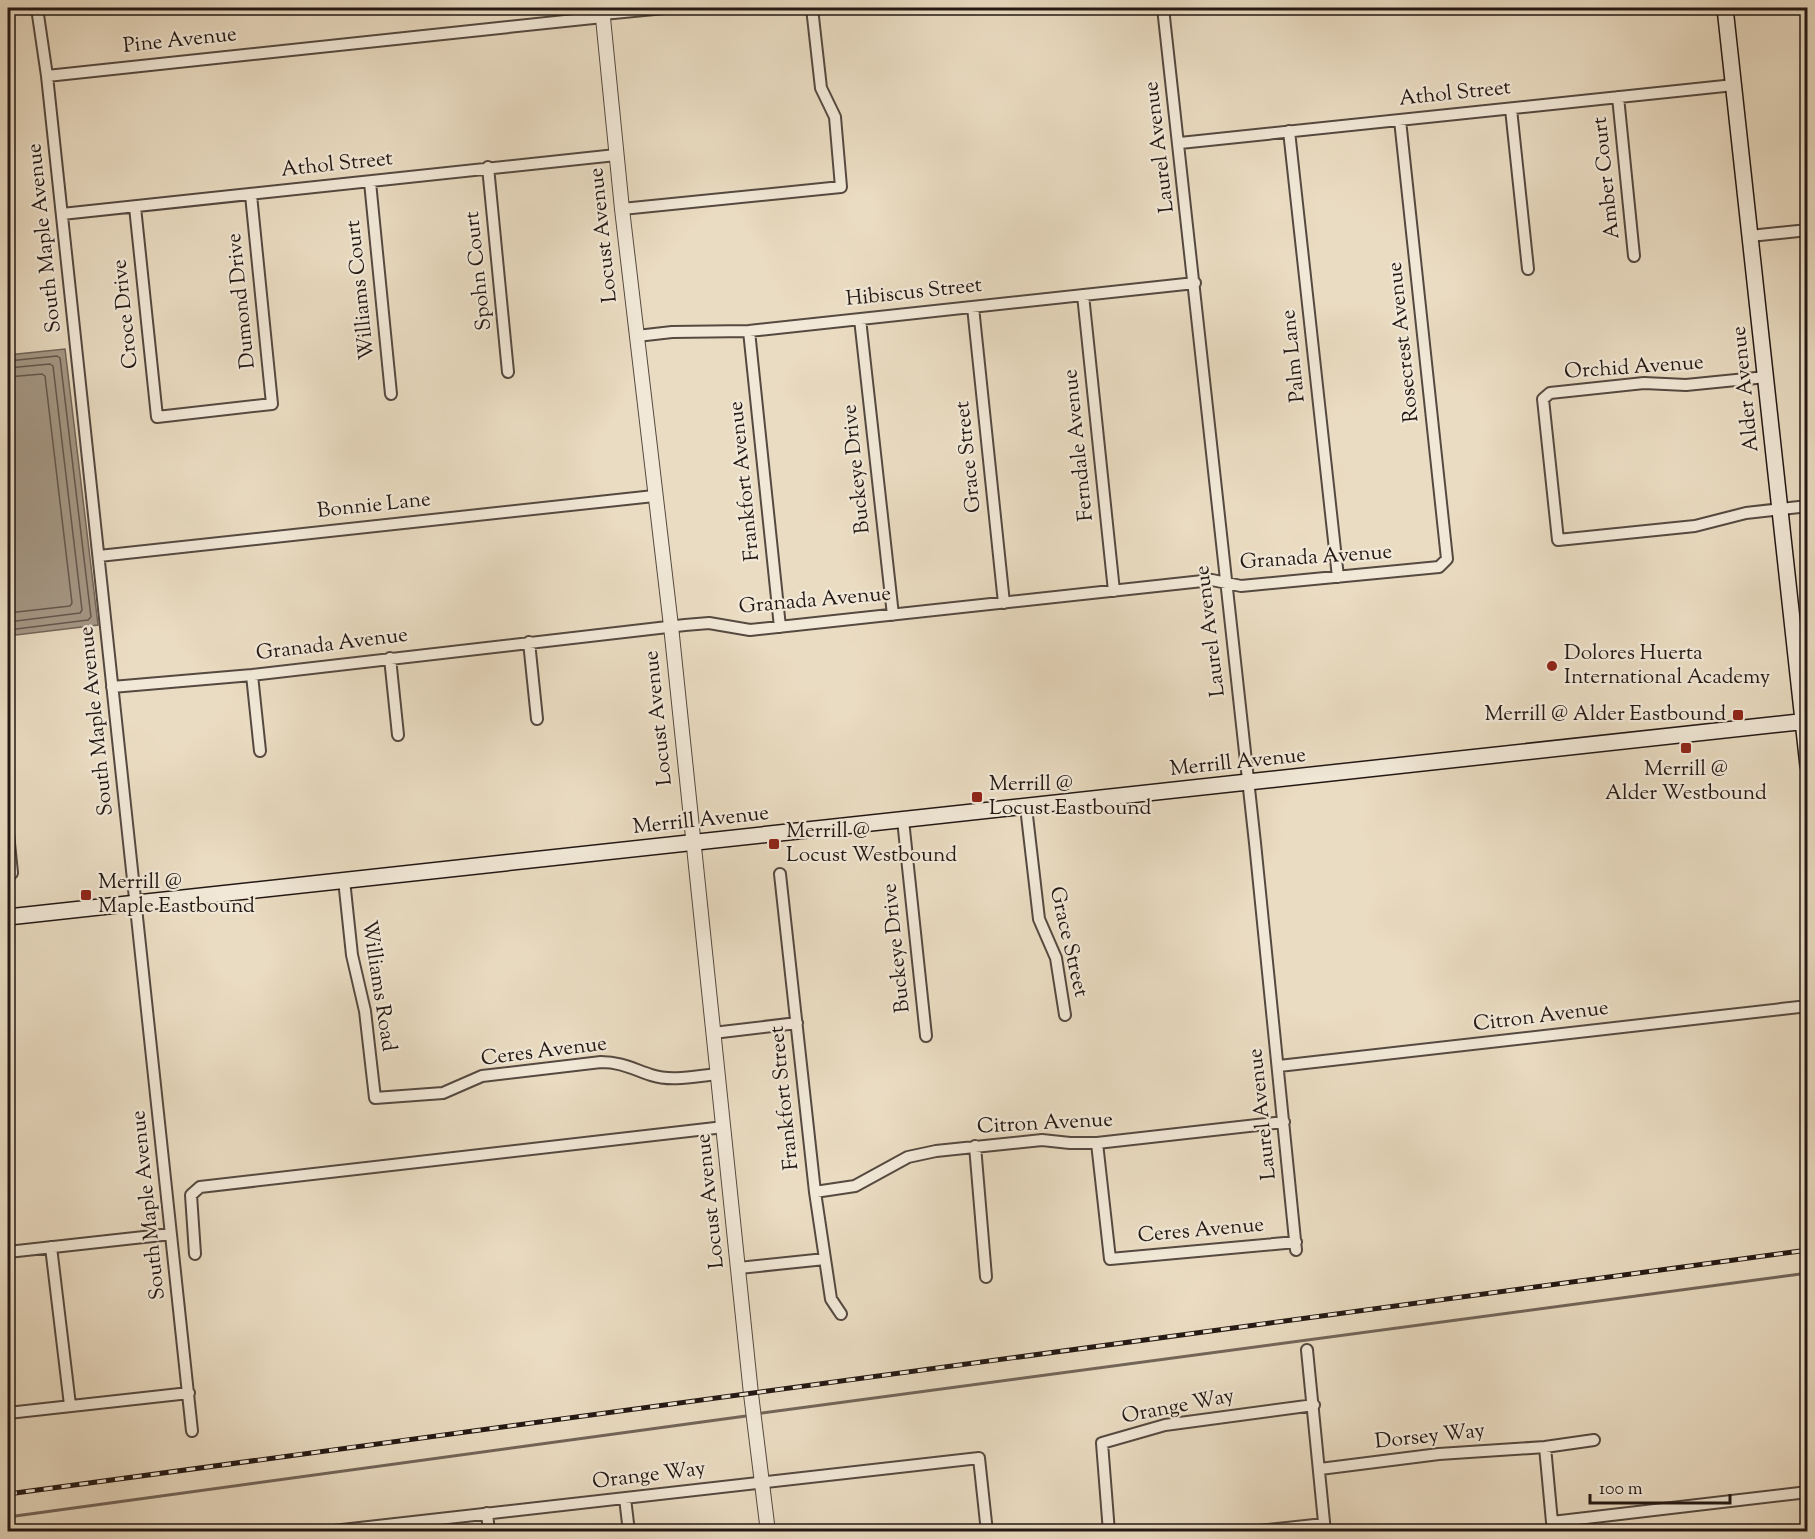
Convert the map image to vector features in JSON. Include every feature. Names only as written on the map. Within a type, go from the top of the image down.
[{"type":"main road","name":"Alder Avenue","points":[[1725,8],[1805,721],[1808,766]]},
{"type":"main road","name":"Merrill Avenue","points":[[8,917],[1805,721]]},
{"type":"street","name":"South Maple Avenue","points":[[37,8],[47,76],[192,1431]]},
{"type":"street","name":"Pine Avenue","points":[[47,76],[603,13],[665,8]]},
{"type":"street","points":[[622,209],[841,187],[835,117],[821,88],[812,8]]},
{"type":"street","name":"Laurel Avenue","points":[[1164,8],[1225,582],[1249,783],[1296,1246]]},
{"type":"street","name":"Locust Avenue","points":[[603,13],[616,155],[654,496],[671,626],[751,1394],[768,1532]]},
{"type":"street","name":"Athol Street","points":[[1180,143],[1734,85]]},
{"type":"street","name":"Amber Court","points":[[1618,97],[1634,256]]},
{"type":"street","points":[[1510,108],[1528,269]]},
{"type":"street","name":"Rosecrest Avenue","points":[[1400,120],[1447,560]]},
{"type":"street","name":"Palm Lane","points":[[1289,131],[1338,577]]},
{"type":"street","name":"Athol Street","points":[[62,214],[616,155]]},
{"type":"street","name":"Spohn Court","points":[[488,167],[508,372]]},
{"type":"street","name":"Williams Court","points":[[370,182],[391,394]]},
{"type":"street","name":"Dumond Drive","points":[[157,417],[272,404],[251,195]]},
{"type":"street","name":"Croce Drive","points":[[135,207],[157,417]]},
{"type":"street","points":[[1750,236],[1808,230]]},
{"type":"street","name":"Hibiscus Street","points":[[637,336],[672,332],[749,331],[1195,283]]},
{"type":"street","name":"Ferndale Avenue","points":[[1083,295],[1114,591]]},
{"type":"street","name":"Grace Street","points":[[973,306],[1004,603]]},
{"type":"street","name":"Buckeye Drive","points":[[860,319],[893,615]]},
{"type":"street","name":"Frankfort Avenue","points":[[749,331],[780,627]]},
{"type":"street","name":"Orchid Avenue","points":[[1766,376],[1686,385],[1644,384],[1550,393],[1543,399],[1558,540],[1695,526],[1746,513],[1780,509]]},
{"type":"street","name":"Bonnie Lane","points":[[99,556],[654,496]]},
{"type":"street","points":[[1780,509],[1808,506]]},
{"type":"street","name":"Granada Avenue","points":[[112,687],[252,675],[671,626],[709,623],[750,630],[1212,580],[1241,586],[1439,567],[1447,560]]},
{"type":"street","points":[[529,642],[537,719]]},
{"type":"street","points":[[390,658],[398,735]]},
{"type":"street","points":[[252,675],[260,751]]},
{"type":"street","name":"Grace Street","points":[[1026,807],[1039,919],[1056,958],[1065,1015]]},
{"type":"street","name":"Buckeye Drive","points":[[903,820],[926,1036]]},
{"type":"street","points":[[8,832],[12,873]]},
{"type":"street","name":"Frankfort Street","points":[[780,874],[815,1192],[831,1299],[841,1314]]},
{"type":"street","name":"Williams Road","points":[[344,880],[352,955],[365,1011],[375,1098]]},
{"type":"street","name":"Citron Avenue","points":[[1279,1066],[1808,1006]]},
{"type":"street","points":[[713,1034],[797,1023]]},
{"type":"street","name":"Ceres Avenue","points":[[375,1098],[443,1093],[483,1076],[601,1062],[618,1062],[651,1075],[671,1078],[717,1074]]},
{"type":"street","name":"Citron Avenue","points":[[815,1192],[855,1186],[908,1157],[975,1146],[1042,1140],[1097,1143],[1284,1122]]},
{"type":"street","points":[[195,1254],[191,1194],[200,1187],[724,1127]]},
{"type":"street","name":"Ceres Avenue","points":[[1097,1143],[1110,1259],[1296,1246]]},
{"type":"street","points":[[975,1146],[986,1277]]},
{"type":"street","points":[[8,1252],[171,1234]]},
{"type":"street","points":[[51,1247],[70,1405]]},
{"type":"street","points":[[739,1268],[825,1259]]},
{"type":"street","points":[[1249,1532],[1325,1528],[1307,1350]]},
{"type":"street","points":[[8,1413],[189,1393]]},
{"type":"street","name":"Orange Way","points":[[1109,1532],[1102,1443],[1165,1425],[1314,1405]]},
{"type":"street","name":"Dorsey Way","points":[[1320,1469],[1439,1454],[1545,1447],[1594,1440]]},
{"type":"street","points":[[1545,1447],[1552,1522],[1808,1492]]},
{"type":"street","name":"Orange Way","points":[[324,1532],[979,1458],[987,1532]]},
{"type":"street","points":[[625,1498],[629,1532]]},
{"type":"street","points":[[487,1513],[489,1532]]},
{"type":"water","points":[[65,349],[98,625],[8,636],[8,355]]},
{"type":"waterway","points":[[762,1413],[1808,1273]]},
{"type":"waterway","points":[[8,1517],[746,1416]]},
{"type":"railway","points":[[8,1494],[1808,1250]]},
{"type":"place","name":"Dolores Huerta International Academy","points":[[1552,666]]},
{"type":"place","name":"Merrill @ Alder Eastbound","points":[[1738,715]]},
{"type":"place","name":"Merrill @ Alder Westbound","points":[[1686,748]]},
{"type":"place","name":"Merrill @ Locust Eastbound","points":[[977,797]]},
{"type":"place","name":"Merrill @ Locust Westbound","points":[[774,844]]},
{"type":"place","name":"Merrill @ Maple Eastbound","points":[[86,895]]}]
